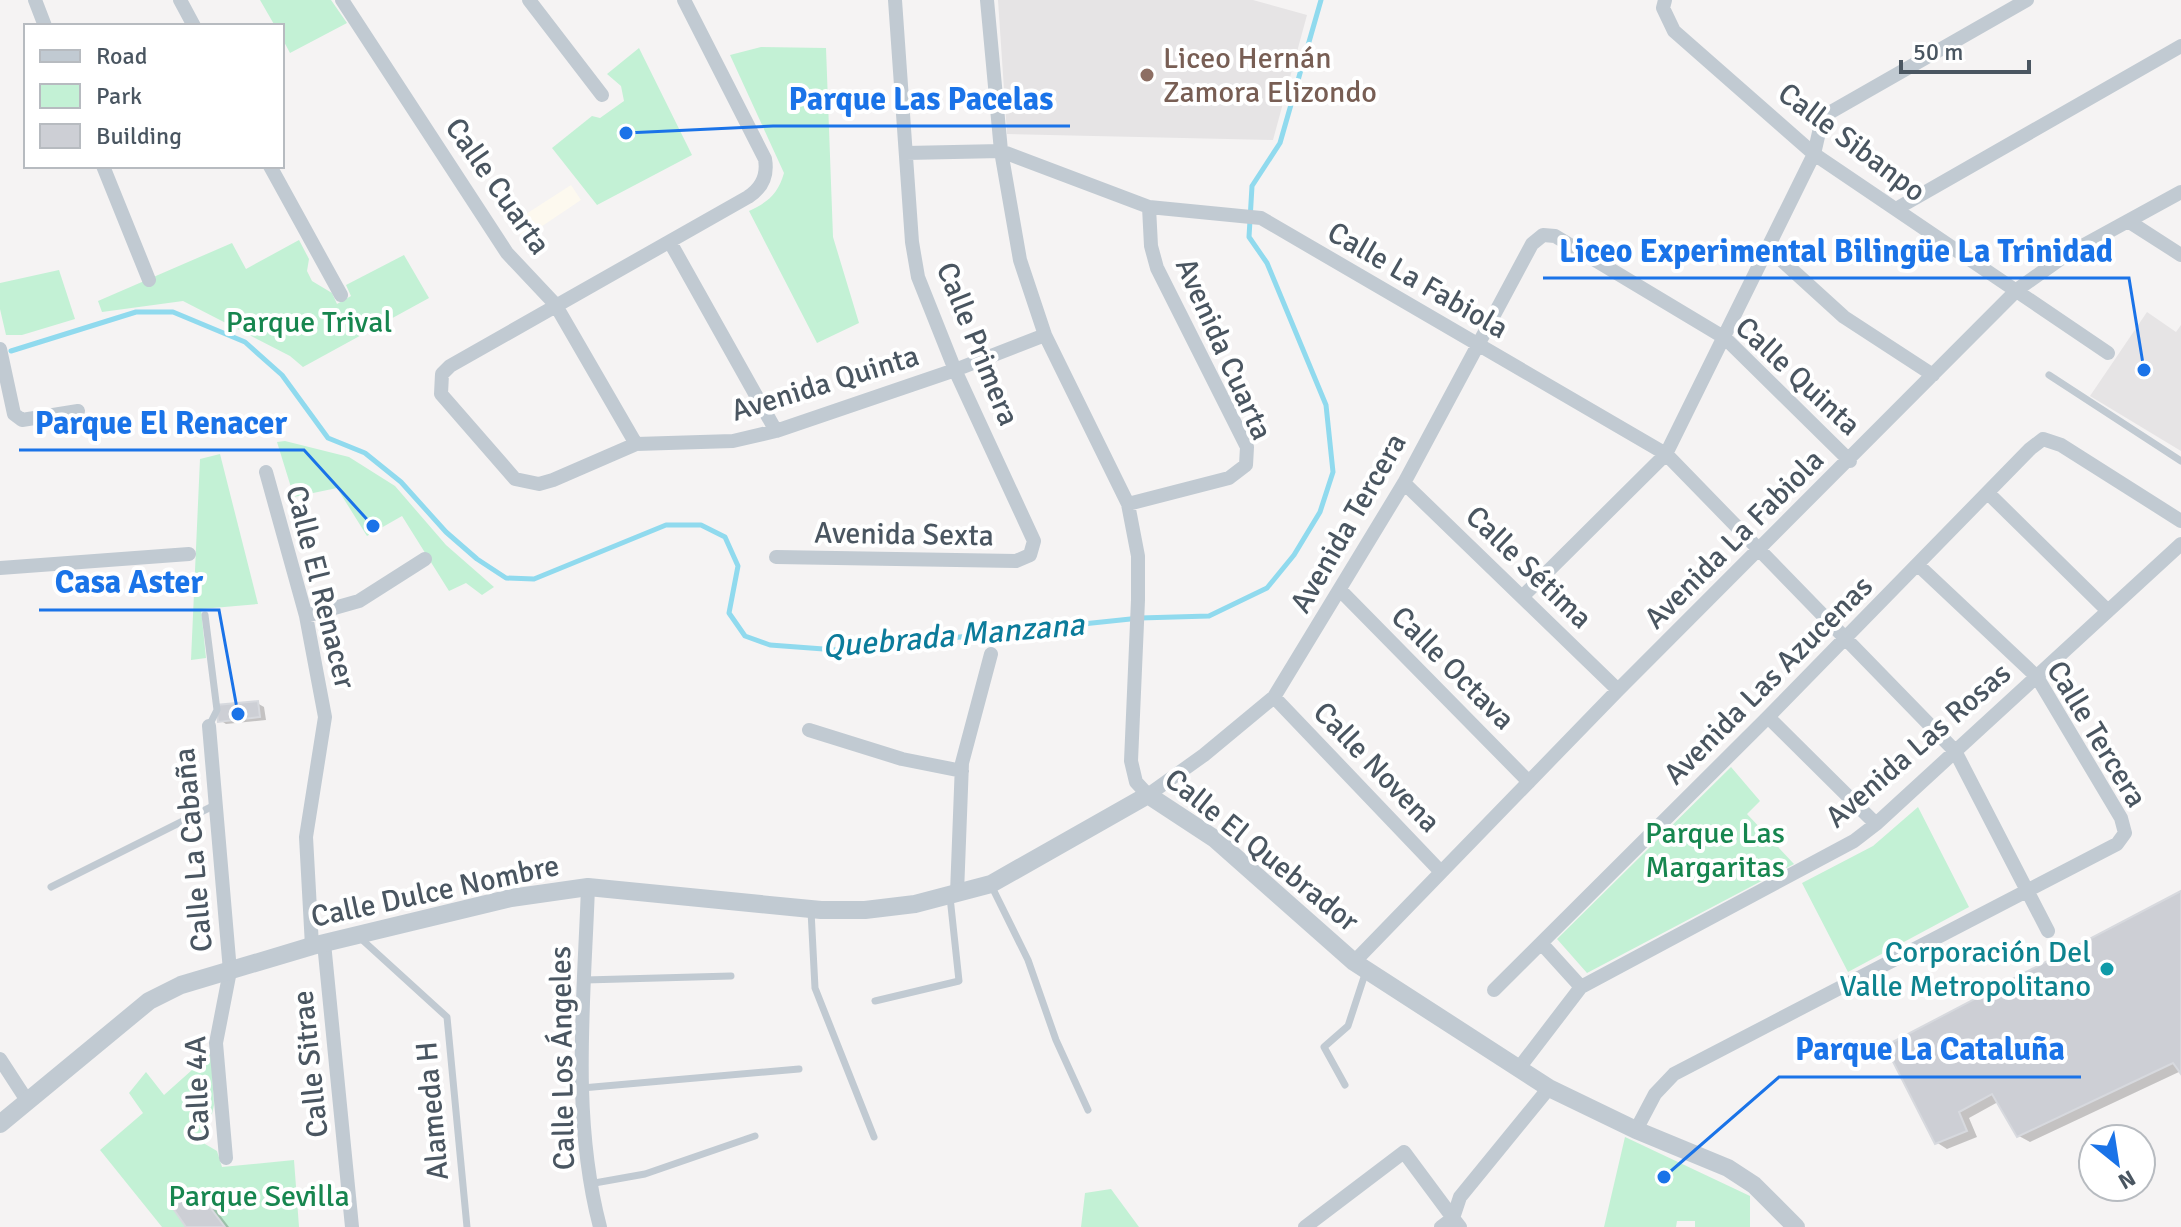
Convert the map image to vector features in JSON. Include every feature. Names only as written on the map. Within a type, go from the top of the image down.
[{"type":"street","points":[[35,0],[44,24]]},
{"type":"street","points":[[180,0],[193,24]]},
{"type":"street","name":"Calle Cuarta","points":[[342,0],[507,253],[555,304],[636,444]]},
{"type":"street","points":[[529,0],[602,95]]},
{"type":"street","points":[[555,304],[748,197],[758,190],[764,180],[765,159],[684,0]]},
{"type":"street","name":"Calle Primera","points":[[895,0],[912,242],[918,277],[955,370],[1031,528],[1034,541],[1030,555]]},
{"type":"street","name":"Calle El Quebrador","points":[[987,0],[1001,151],[1020,260],[1045,335],[1128,504],[1138,556],[1131,761],[1136,782],[1148,795],[1215,839],[1361,965],[1549,1088],[1636,1130],[1728,1168],[1754,1185],[1796,1227]]},
{"type":"street","points":[[1523,596],[1666,454],[1814,154],[1820,128],[1829,113],[2027,0]]},
{"type":"street","name":"Calle Sibanpo","points":[[1664,4],[1674,31],[1814,154],[2018,289],[2108,353]]},
{"type":"street","points":[[1896,209],[2181,46]]},
{"type":"street","points":[[906,153],[1001,151]]},
{"type":"street","name":"Calle La Fabiola","points":[[1001,151],[1149,207],[1261,218],[1666,454],[1955,751],[2048,931]]},
{"type":"street","points":[[104,168],[149,280]]},
{"type":"street","points":[[271,168],[341,295]]},
{"type":"street","name":"Avenida La Fabiola","points":[[1361,965],[1441,872],[2018,289],[2066,255],[2181,192]]},
{"type":"street","name":"Avenida Cuarta","points":[[1128,504],[1229,478],[1246,465],[1247,447],[1157,268],[1151,246],[1149,207]]},
{"type":"street","points":[[2128,221],[2181,255]]},
{"type":"street","name":"Avenida Tercera","points":[[1148,795],[1204,755],[1274,697],[1404,483],[1532,244],[1543,235]]},
{"type":"street","name":"Calle Quinta","points":[[1543,235],[1555,236],[1725,338],[1850,461]]},
{"type":"street","points":[[670,242],[776,431]]},
{"type":"street","points":[[1767,247],[1844,317],[1933,375]]},
{"type":"street","name":"Avenida Quinta","points":[[555,304],[450,366],[439,383],[441,394],[451,408],[515,479],[526,483],[553,480],[636,444],[733,441],[776,431],[955,370],[1045,335]]},
{"type":"street","points":[[0,349],[14,414],[22,420],[78,411]]},
{"type":"street","name":"Avenida Las Azucenas","points":[[1494,990],[2043,439],[2061,445],[2181,521]]},
{"type":"street","name":"Calle El Renacer","points":[[266,472],[306,616],[325,717],[306,837],[311,905],[318,945]]},
{"type":"street","name":"Calle Sétima","points":[[1404,483],[1618,690]]},
{"type":"street","points":[[1989,494],[2108,611]]},
{"type":"street","name":"Avenida Las Rosas","points":[[1519,1068],[1581,987],[1854,841],[1876,824],[2181,544]]},
{"type":"street","points":[[0,568],[189,554]]},
{"type":"street","name":"Avenida Sexta","points":[[776,557],[996,562],[1016,561],[1030,555]]},
{"type":"street","points":[[306,616],[359,601],[425,559]]},
{"type":"street","name":"Calle Tercera","points":[[1918,565],[2037,677],[2121,818],[2125,833],[2117,844],[2027,888]]},
{"type":"street","name":"Calle Octava","points":[[1340,590],[1529,782]]},
{"type":"street","points":[[953,894],[962,771],[991,654]]},
{"type":"street","name":"Calle Novena","points":[[1274,697],[1441,872]]},
{"type":"street","points":[[1768,717],[1876,824]]},
{"type":"street","name":"Calle La Cabaña","points":[[209,726],[213,806],[230,971]]},
{"type":"street","points":[[809,730],[902,759],[962,771]]},
{"type":"street","name":"Calle Dulce Nombre","points":[[0,1124],[26,1099],[149,1001],[181,985],[318,945],[511,898],[588,887],[811,910],[865,910],[991,884],[1148,795]]},
{"type":"street","name":"Calle Los Ángeles","points":[[588,887],[582,1088],[589,1184],[600,1227]]},
{"type":"street","points":[[1636,1130],[1655,1094],[1674,1074],[2027,888]]},
{"type":"street","points":[[1542,944],[1581,987]]},
{"type":"street","name":"Calle Sitrae","points":[[318,945],[352,1227]]},
{"type":"street","name":"Calle 4A","points":[[226,1158],[216,1043],[230,971]]},
{"type":"street","points":[[0,1059],[26,1099]]},
{"type":"street","points":[[1451,1224],[1460,1197],[1549,1088]]},
{"type":"street","points":[[1305,1227],[1404,1152],[1451,1224]]},
{"type":"lane","points":[[2049,375],[2181,461]]},
{"type":"lane","points":[[205,615],[217,710],[209,726]]},
{"type":"lane","points":[[51,887],[213,806]]},
{"type":"lane","points":[[991,884],[1028,960],[1056,1040],[1088,1110]]},
{"type":"lane","points":[[875,1001],[959,981],[953,894]]},
{"type":"lane","points":[[811,910],[815,988],[874,1137]]},
{"type":"lane","name":"Alameda H","points":[[357,935],[447,1017],[467,1227]]},
{"type":"lane","points":[[1345,1085],[1324,1047],[1348,1026],[1354,1016],[1361,965]]},
{"type":"lane","points":[[585,980],[731,976]]},
{"type":"lane","points":[[582,1088],[799,1069]]},
{"type":"lane","points":[[589,1184],[645,1174],[755,1136]]},
{"type":"shaded area","name":"Liceo Hernán Zamora Elizondo","points":[[998,0],[1253,0],[1307,15],[1273,140],[1007,134]]},
{"type":"shaded area","points":[[571,185],[581,200],[523,239],[512,223]]},
{"type":"shaded area","points":[[2147,312],[2176,332],[2181,325],[2181,451],[2090,396]]},
{"type":"green space","points":[[260,0],[331,0],[347,23],[290,53],[284,42],[284,24],[274,24]]},
{"type":"green space","points":[[761,47],[826,48],[833,237],[859,323],[817,343],[749,211],[771,196],[779,187],[784,173],[730,55]]},
{"type":"green space","points":[[639,48],[692,155],[597,205],[552,148],[592,116],[600,118],[624,101],[621,86],[607,74]]},
{"type":"green space","name":"Parque Trival","points":[[299,240],[309,259],[307,271],[312,281],[332,293],[337,304],[351,296],[346,285],[404,255],[429,298],[303,367],[290,356],[183,301],[102,312],[98,301],[232,243],[246,269]]},
{"type":"green space","points":[[59,270],[75,319],[22,335],[6,335],[0,309],[0,283]]},
{"type":"green space","points":[[285,441],[349,457],[395,486],[446,545],[494,587],[482,595],[466,583],[449,591],[402,516],[367,536],[337,488],[294,497],[277,442]]},
{"type":"green space","points":[[220,454],[258,604],[201,609],[206,658],[191,660],[200,459]]},
{"type":"green space","name":"Parque Las Margaritas","points":[[1731,767],[1760,801],[1747,814],[1794,864],[1587,973],[1557,939]]},
{"type":"green space","points":[[1918,807],[1969,907],[1848,972],[1802,883],[1873,846]]},
{"type":"green space","name":"Parque Sevilla","points":[[211,1053],[214,1105],[212,1114],[202,1122],[205,1144],[217,1151],[222,1167],[294,1160],[299,1227],[225,1227],[192,1188],[170,1204],[186,1227],[162,1227],[100,1150],[143,1113],[129,1093],[146,1072],[164,1095]]},
{"type":"green space","points":[[1625,1137],[1750,1196],[1750,1227],[1695,1227],[1695,1221],[1677,1221],[1676,1227],[1604,1227]]},
{"type":"green space","points":[[1111,1189],[1139,1227],[1081,1227],[1085,1193]]},
{"type":"building","points":[[258,701],[260,717],[218,722],[216,705]]},
{"type":"building","name":"Corporación Del Valle Metropolitano","points":[[2181,891],[2181,1074],[2173,1063],[2017,1137],[1992,1094],[1959,1112],[1967,1131],[1935,1144],[1885,1046]]},
{"type":"building","points":[[192,1188],[197,1190],[225,1227],[186,1227],[170,1204]]},
{"type":"waterway","name":"Quebrada Manzana","points":[[11,351],[136,312],[173,312],[245,342],[282,375],[328,438],[365,453],[401,482],[446,532],[477,559],[506,578],[534,579],[666,525],[701,525],[725,537],[738,566],[729,613],[745,636],[770,645],[837,650],[1140,618],[1209,616],[1267,588],[1294,555],[1320,512],[1333,472],[1326,405],[1267,263],[1249,237],[1252,186],[1280,143],[1321,0]]},
{"type":"place","name":"Liceo Hernán Zamora Elizondo","points":[[1147,75]]},
{"type":"place","name":"Parque Las Pacelas","points":[[626,133]]},
{"type":"place","name":"Liceo Experimental Bilingüe La Trinidad","points":[[2144,370]]},
{"type":"place","name":"Parque El Renacer","points":[[373,526]]},
{"type":"place","name":"Casa Aster","points":[[238,714]]},
{"type":"place","name":"Corporación Del Valle Metropolitano","points":[[2107,969]]},
{"type":"place","name":"Parque La Cataluña","points":[[1664,1177]]}]
